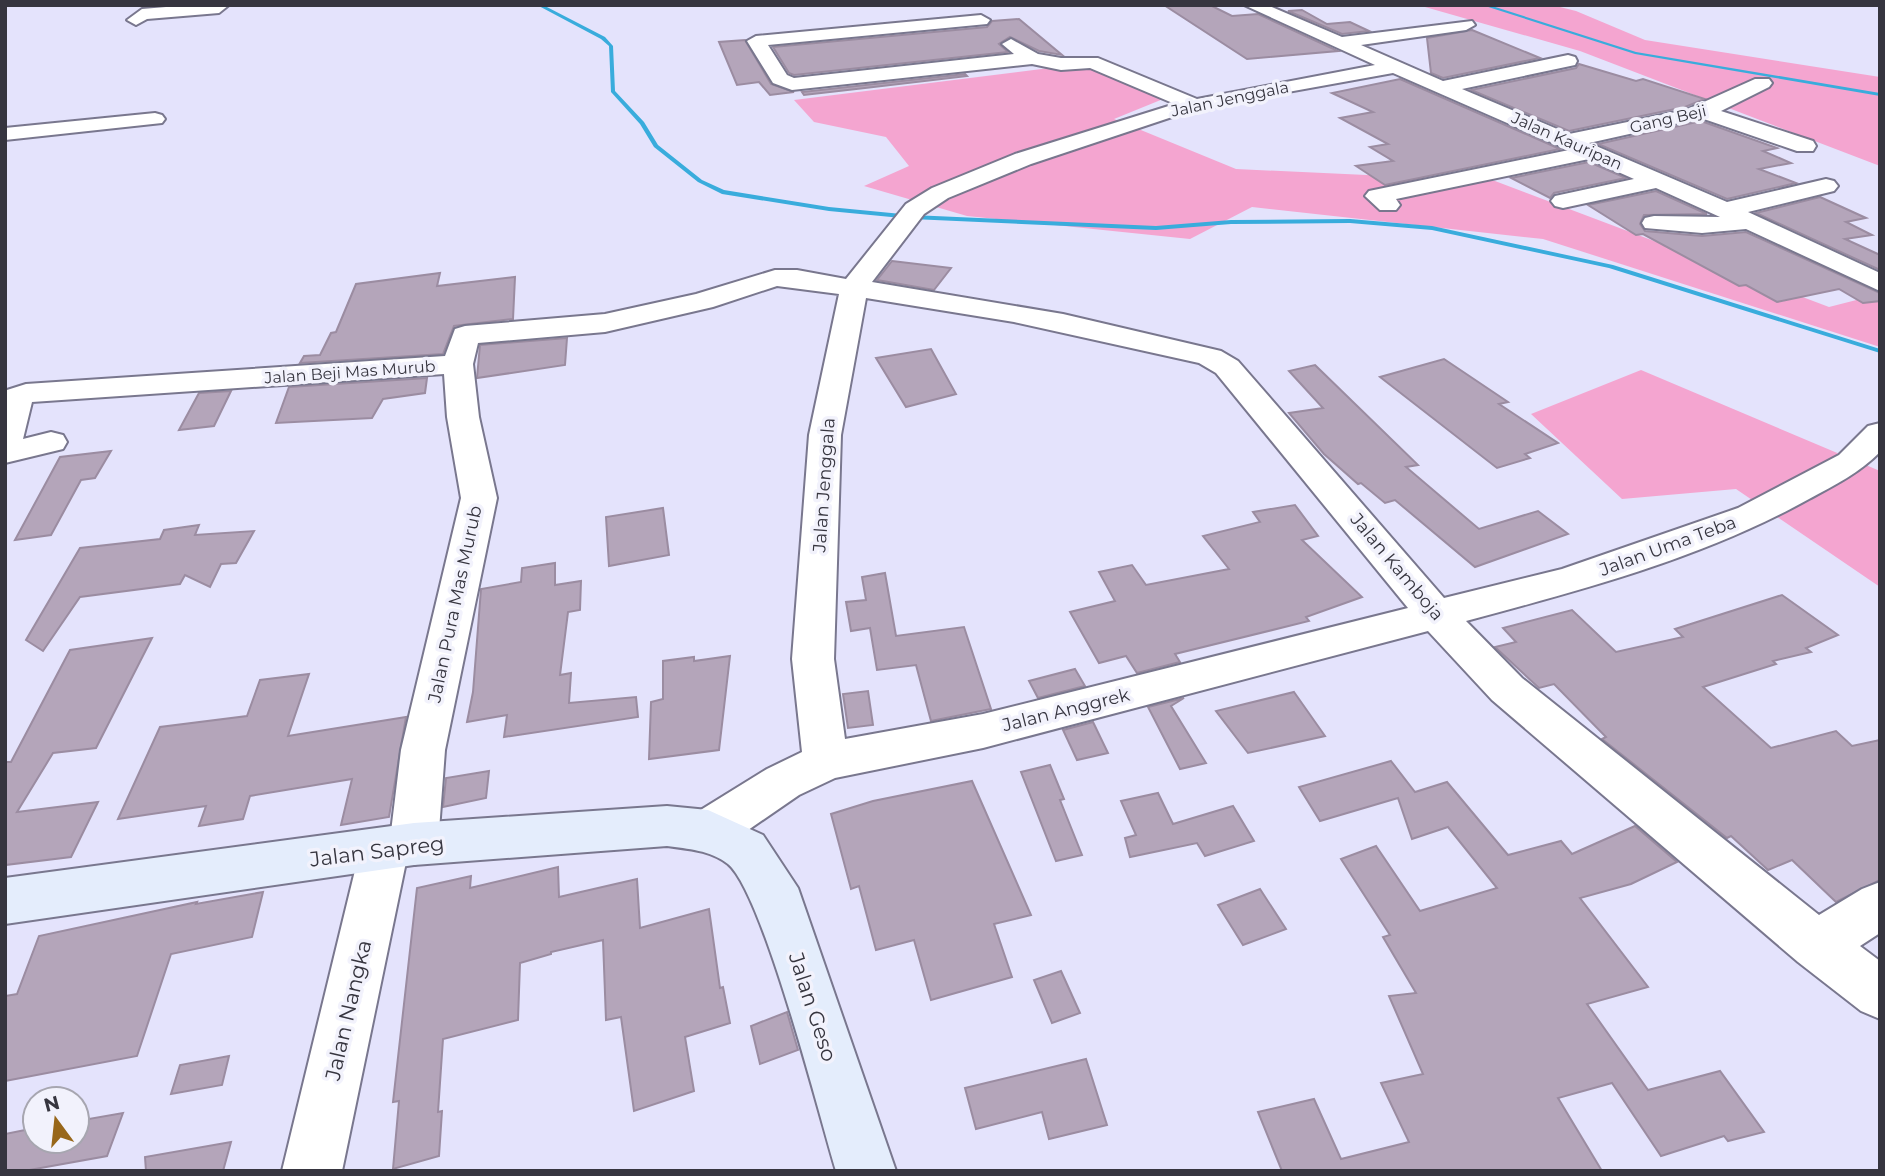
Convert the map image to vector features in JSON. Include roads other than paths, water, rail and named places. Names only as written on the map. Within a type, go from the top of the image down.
[{"type":"main road","name":"Jalan Sapreg","points":[[5,901],[399,847],[667,826],[727,841]]},
{"type":"main road","name":"Jalan Geso","points":[[727,841],[780,904],[866,1171]]},
{"type":"street","points":[[136,20],[142,14],[219,8],[221,5]]},
{"type":"street","name":"Jalan Kauripan","points":[[1252,5],[1725,210],[1880,283]]},
{"type":"street","points":[[1032,58],[792,84],[780,79],[751,35],[977,15],[996,39],[1032,58],[1061,64],[1091,62],[1194,105]]},
{"type":"street","points":[[1338,43],[1466,25]]},
{"type":"street","points":[[766,61],[792,59]]},
{"type":"street","points":[[1443,87],[1568,61]]},
{"type":"street","name":"Jalan Jenggala","points":[[826,761],[813,659],[825,435],[854,287],[907,218],[940,193],[1023,159],[1194,105],[1395,67]]},
{"type":"street","name":"Gang Beji","points":[[1569,141],[1703,112],[1732,102],[1762,83]]},
{"type":"street","points":[[1703,112],[1805,146]]},
{"type":"street","points":[[5,134],[155,119]]},
{"type":"street","points":[[1388,205],[1377,195],[1592,152]]},
{"type":"street","points":[[1563,201],[1658,181]]},
{"type":"street","points":[[1725,210],[1826,186]]},
{"type":"street","points":[[1654,223],[1702,226],[1751,222]]},
{"type":"street","name":"Jalan Beji Mas Murub","points":[[5,446],[18,397],[26,393],[458,364],[465,335],[605,323],[703,301],[775,278],[797,278],[854,287]]},
{"type":"street","name":"Jalan Kamboja","points":[[854,287],[950,299],[1081,324],[1210,357],[1227,367],[1437,616],[1507,689],[1816,945],[1880,993]]},
{"type":"street","name":"Jalan Pura Mas Murub","points":[[399,847],[479,498],[463,417],[458,364]]},
{"type":"street","name":"Jalan Uma Teba","points":[[1437,616],[1571,580],[1751,516],[1851,462],[1880,433]]},
{"type":"street","points":[[5,453],[51,442]]},
{"type":"street","name":"Jalan Anggrek","points":[[727,841],[783,782],[826,761],[982,731],[1437,616]]},
{"type":"street","name":"Jalan Nangka","points":[[312,1171],[399,847]]},
{"type":"street","points":[[1816,945],[1880,905]]},
{"type":"waterway","points":[[539,5],[603,38],[611,46],[613,91],[642,123],[656,146],[700,181],[722,192],[829,209],[912,217],[1156,228],[1231,222],[1350,221],[1432,228],[1611,266],[1880,351]]},
{"type":"waterway","points":[[1484,5],[1635,53],[1880,95]]}]
